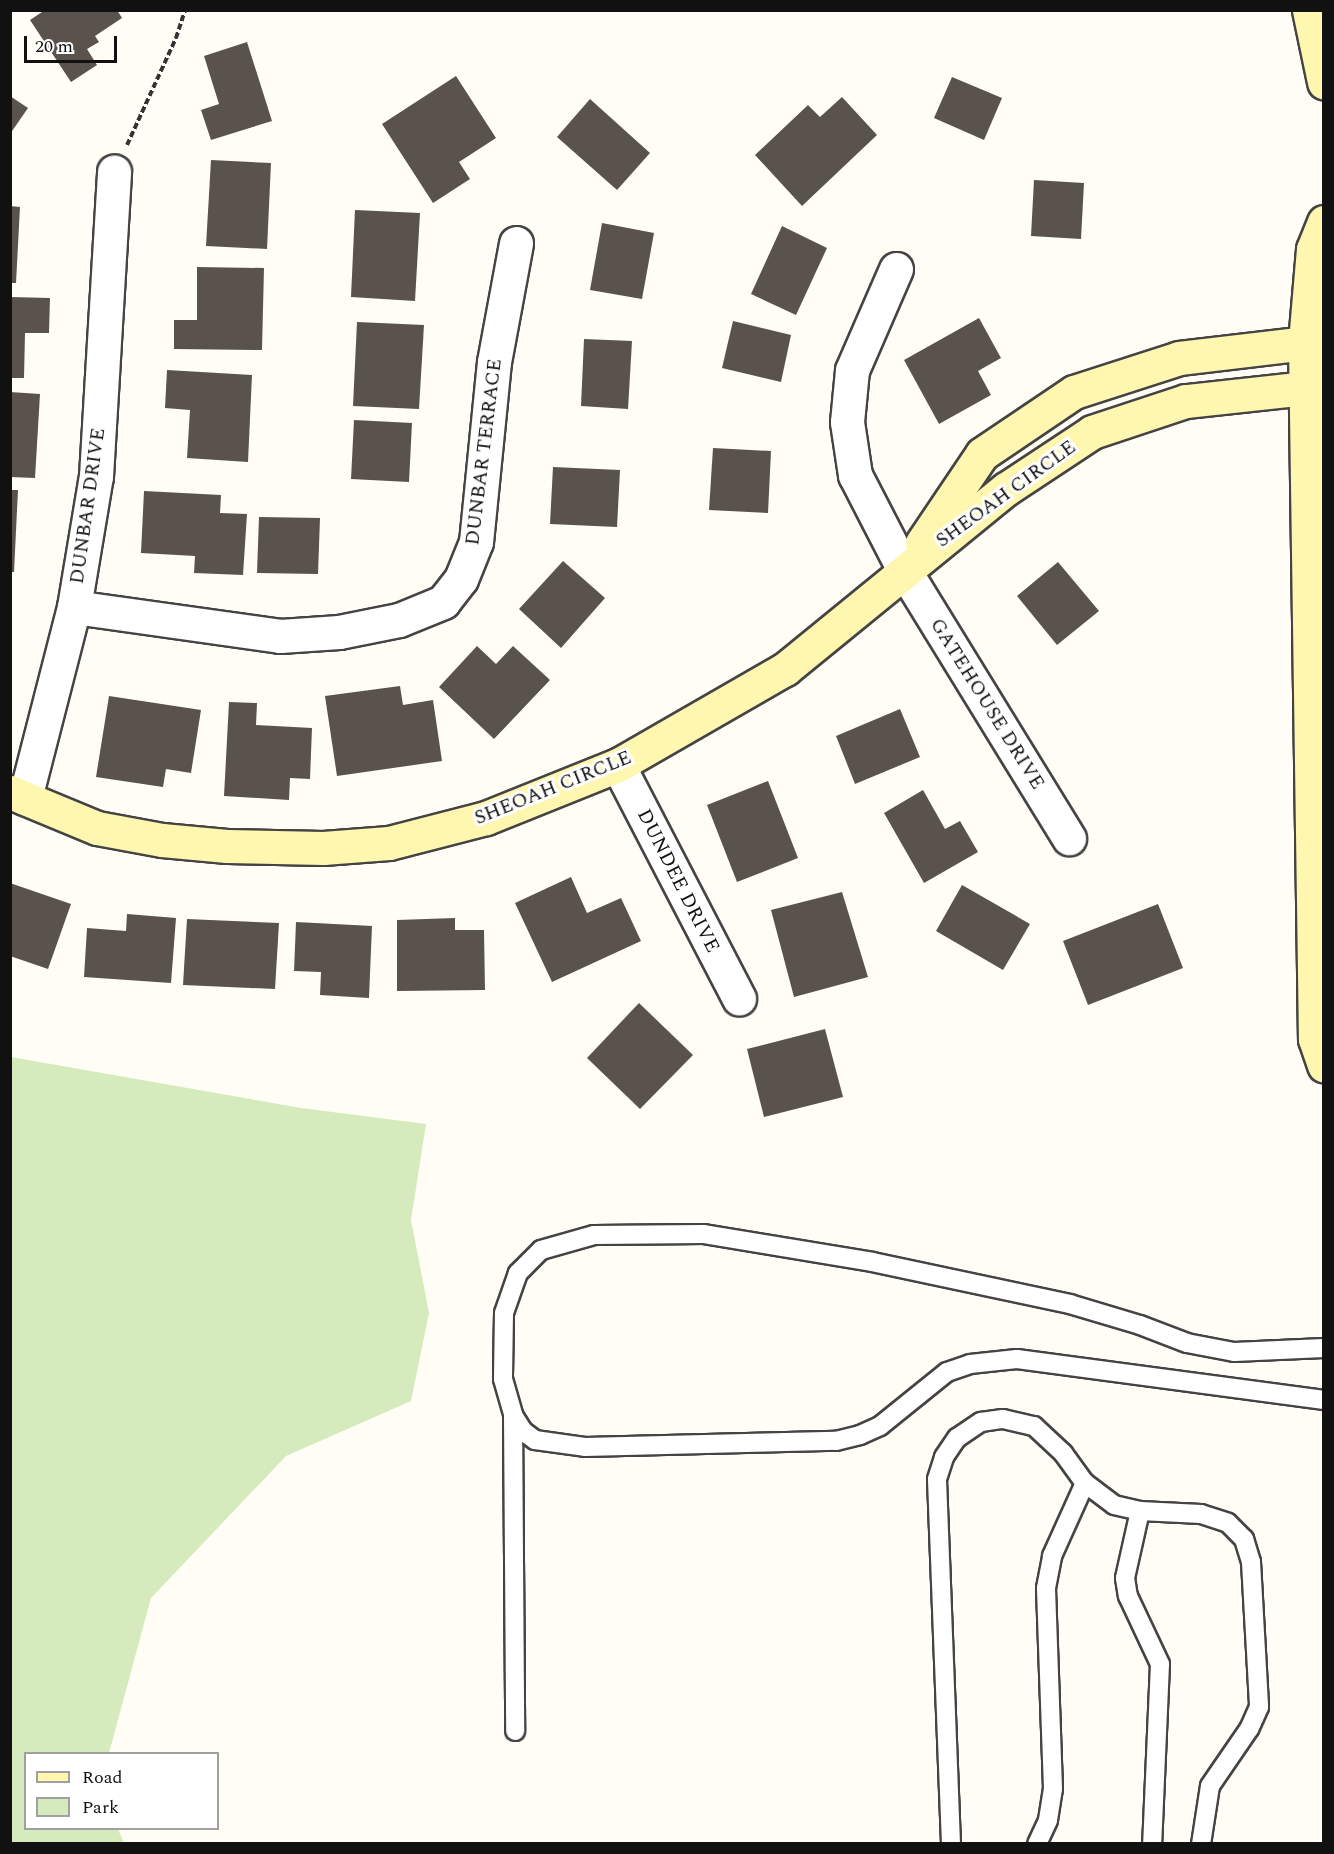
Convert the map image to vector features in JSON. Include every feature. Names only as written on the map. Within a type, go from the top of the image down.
[{"type":"street","points":[[1309,10],[1323,82]]},
{"type":"street","name":"DUNBAR DRIVE","points":[[18,795],[74,607],[96,476],[114,172]]},
{"type":"street","points":[[1323,222],[1313,249],[1315,1039],[1323,1065]]},
{"type":"street","name":"DUNBAR TERRACE","points":[[74,607],[280,636],[339,632],[389,622],[443,602],[461,579],[476,542],[494,362],[516,243]]},
{"type":"street","name":"GATEHOUSE DRIVE","points":[[896,269],[852,370],[847,422],[855,475],[904,570],[1069,838]]},
{"type":"street","name":"SHEOAH CIRCLE","points":[[904,570],[982,454],[1074,392],[1179,358],[1314,342]]},
{"type":"street","name":"SHEOAH CIRCLE","points":[[18,795],[97,828],[162,840],[227,846],[323,848],[389,843],[486,818],[618,765],[785,669],[1006,489],[1092,432],[1186,401],[1314,387]]},
{"type":"street","name":"DUNDEE DRIVE","points":[[618,765],[739,998]]},
{"type":"lane","points":[[1323,1348],[1234,1352],[1186,1343],[1140,1325],[1070,1304],[873,1262],[704,1234],[594,1235],[541,1250],[518,1273],[504,1313],[503,1379],[513,1414],[523,1431],[535,1440],[585,1447],[836,1441],[860,1436],[880,1425],[946,1372],[970,1364],[1017,1359],[1323,1400]]},
{"type":"lane","points":[[513,1414],[515,1731]]},
{"type":"lane","points":[[951,1844],[937,1479],[944,1457],[957,1438],[981,1422],[1003,1419],[1034,1426],[1063,1453],[1085,1483],[1114,1505],[1140,1511],[1201,1514],[1228,1523],[1244,1539],[1251,1562],[1258,1707],[1249,1730],[1210,1786],[1201,1844]]},
{"type":"lane","points":[[1037,1844],[1048,1820],[1053,1789],[1047,1587],[1052,1556],[1085,1483]]},
{"type":"lane","points":[[1140,1511],[1125,1578],[1128,1596],[1160,1664],[1152,1844]]},
{"type":"path","points":[[114,172],[176,38],[185,10]]},
{"type":"green space","points":[[11,1057],[301,1108],[426,1124],[411,1220],[429,1313],[411,1401],[286,1456],[151,1598],[109,1752],[24,1752],[24,1830],[118,1830],[124,1843],[11,1843]]},
{"type":"building","points":[[45,10],[117,10],[122,18],[95,36],[99,42],[87,49],[97,65],[71,82],[30,20]]},
{"type":"building","points":[[247,42],[272,121],[211,140],[201,110],[219,104],[204,56]]},
{"type":"building","points":[[456,76],[496,138],[459,162],[470,179],[433,203],[382,124]]},
{"type":"building","points":[[952,77],[1002,98],[984,140],[934,118]]},
{"type":"building","points":[[10,96],[28,108],[10,134]]},
{"type":"building","points":[[842,97],[877,135],[802,206],[755,155],[808,105],[820,117]]},
{"type":"building","points":[[590,99],[650,153],[617,190],[557,137]]},
{"type":"building","points":[[211,160],[271,163],[267,249],[206,246]]},
{"type":"building","points":[[1034,180],[1084,183],[1081,239],[1031,236]]},
{"type":"building","points":[[10,206],[20,207],[16,283],[10,283]]},
{"type":"building","points":[[355,210],[420,213],[415,301],[351,297]]},
{"type":"building","points":[[602,223],[654,233],[642,299],[590,290]]},
{"type":"building","points":[[782,226],[827,248],[796,315],[751,294]]},
{"type":"building","points":[[197,267],[264,268],[262,350],[174,349],[174,320],[197,320]]},
{"type":"building","points":[[10,297],[50,298],[49,333],[25,333],[24,378],[10,378]]},
{"type":"building","points":[[979,318],[1001,358],[978,371],[991,395],[939,424],[904,360]]},
{"type":"building","points":[[733,321],[791,335],[781,382],[722,368]]},
{"type":"building","points":[[357,322],[424,325],[419,409],[353,406]]},
{"type":"building","points":[[584,339],[632,341],[628,409],[581,406]]},
{"type":"building","points":[[167,370],[252,375],[248,462],[187,458],[190,410],[165,408]]},
{"type":"building","points":[[10,392],[40,394],[35,478],[10,477]]},
{"type":"building","points":[[354,420],[412,423],[409,482],[351,479]]},
{"type":"building","points":[[713,448],[771,451],[768,513],[709,510]]},
{"type":"building","points":[[553,467],[620,470],[617,527],[550,524]]},
{"type":"building","points":[[10,490],[18,490],[14,572],[10,572]]},
{"type":"building","points":[[144,491],[221,495],[220,513],[247,514],[243,575],[194,573],[195,556],[141,553]]},
{"type":"building","points":[[259,517],[320,518],[318,574],[257,573]]},
{"type":"building","points":[[563,561],[605,598],[561,648],[519,609]]},
{"type":"building","points":[[1058,562],[1099,611],[1057,645],[1017,596]]},
{"type":"building","points":[[477,646],[496,664],[513,646],[550,680],[494,739],[439,687]]},
{"type":"building","points":[[400,686],[403,705],[433,700],[442,761],[337,776],[325,696]]},
{"type":"building","points":[[109,696],[201,710],[191,773],[166,769],[163,787],[96,777]]},
{"type":"building","points":[[229,702],[257,703],[256,725],[312,728],[310,779],[290,778],[289,800],[224,796]]},
{"type":"building","points":[[900,709],[920,757],[855,784],[836,736]]},
{"type":"building","points":[[768,781],[798,858],[737,882],[707,805]]},
{"type":"building","points":[[923,790],[945,829],[960,821],[978,852],[924,883],[884,813]]},
{"type":"building","points":[[571,877],[587,913],[621,898],[641,941],[552,982],[515,903]]},
{"type":"building","points":[[10,883],[71,904],[48,969],[10,956]]},
{"type":"building","points":[[962,885],[1030,924],[1003,970],[936,931]]},
{"type":"building","points":[[842,892],[868,977],[794,997],[771,910]]},
{"type":"building","points":[[1158,904],[1183,968],[1088,1005],[1063,941]]},
{"type":"building","points":[[127,914],[176,918],[171,983],[84,977],[87,928],[126,931]]},
{"type":"building","points":[[455,918],[455,930],[484,930],[485,990],[397,991],[397,920]]},
{"type":"building","points":[[187,919],[279,923],[275,989],[183,985]]},
{"type":"building","points":[[296,922],[372,926],[369,998],[320,995],[321,972],[294,971]]},
{"type":"building","points":[[639,1003],[693,1055],[640,1109],[587,1058]]},
{"type":"building","points":[[825,1029],[843,1097],[764,1117],[747,1049]]}]
